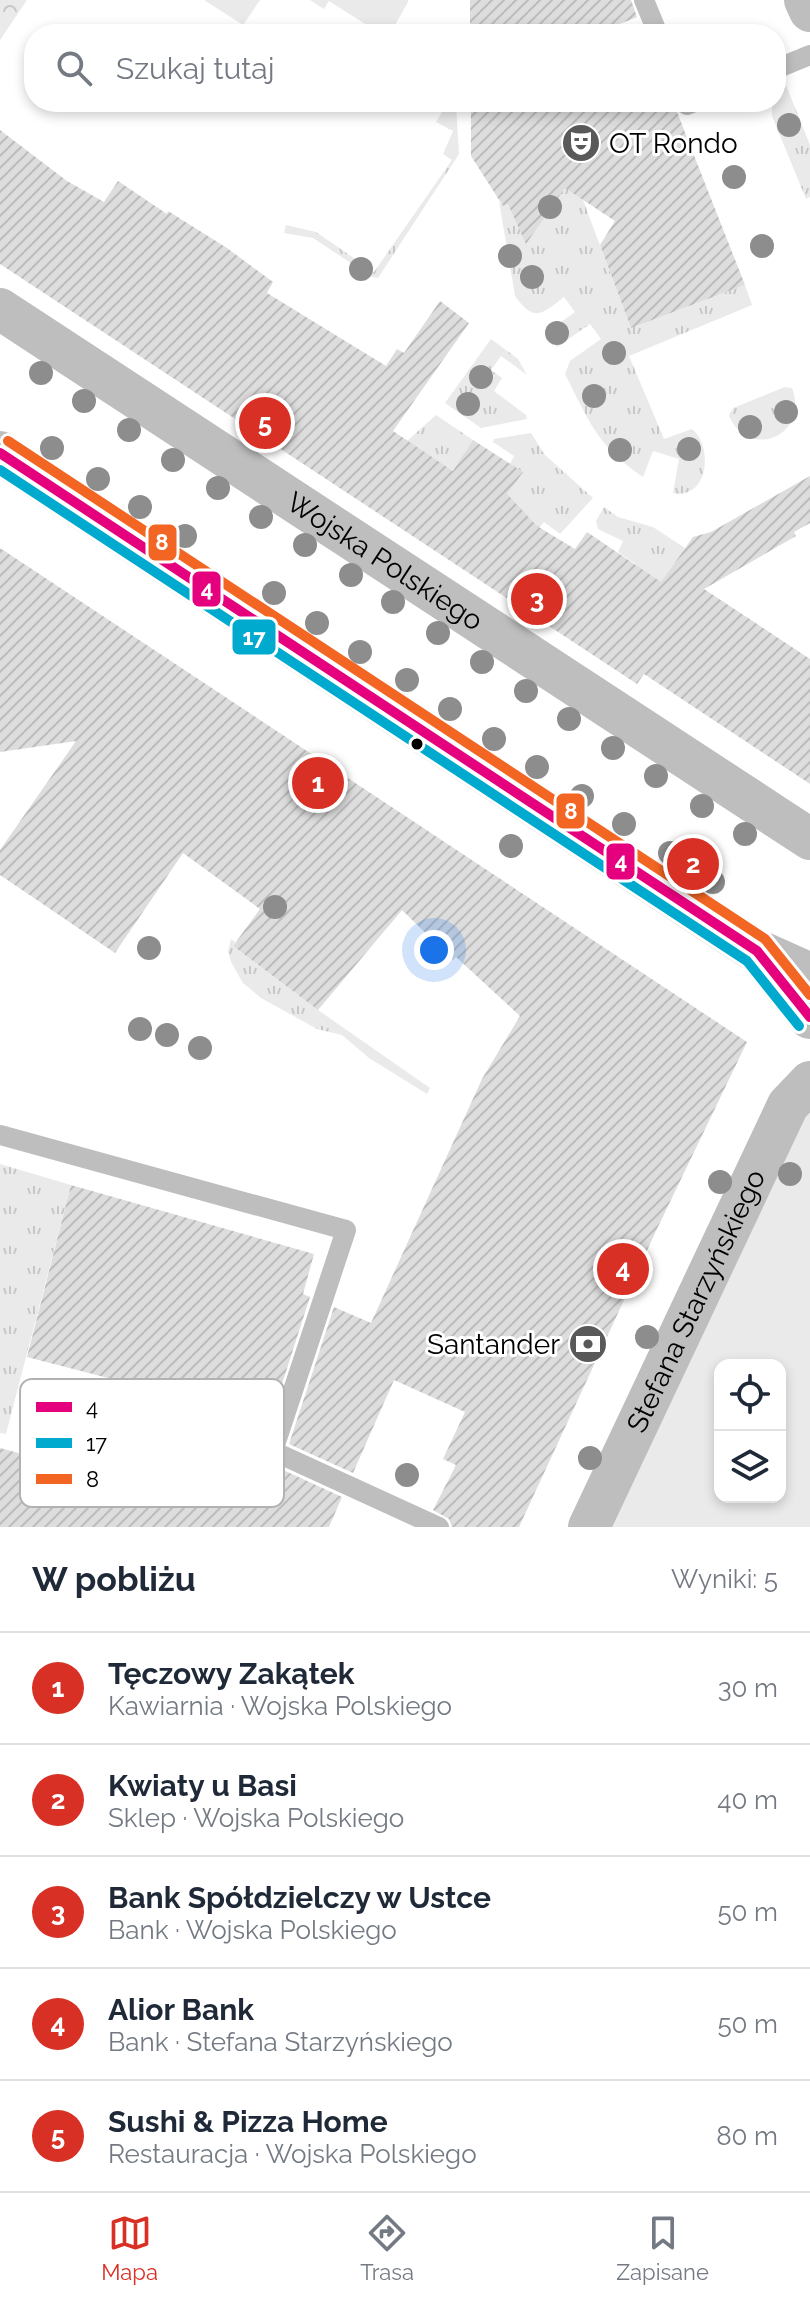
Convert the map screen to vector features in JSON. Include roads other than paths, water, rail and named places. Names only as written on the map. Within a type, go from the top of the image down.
[{"type":"street","points":[[805,0],[810,11]]},
{"type":"street","name":"Wojska Polskiego","points":[[0,309],[810,839]]},
{"type":"street","points":[[0,453],[757,951],[810,975]]},
{"type":"street","points":[[757,951],[810,1017]]},
{"type":"street","name":"Stefana Starzyńskiego","points":[[589,1527],[788,1105],[810,1082]]},
{"type":"lane","points":[[644,0],[654,24]]},
{"type":"lane","points":[[786,65],[810,55]]},
{"type":"lane","points":[[0,1135],[346,1230],[284,1418]]},
{"type":"lane","points":[[284,1456],[439,1527]]},
{"type":"place","name":"OT Rondo","points":[[581,143]]},
{"type":"place","name":"Sushi & Pizza Home","points":[[265,423]]},
{"type":"place","name":"Bank Spółdzielczy w Ustce","points":[[537,599]]},
{"type":"place","name":"Tęczowy Zakątek","points":[[318,783]]},
{"type":"place","name":"Kwiaty u Basi","points":[[693,864]]},
{"type":"place","name":"Alior Bank","points":[[623,1269]]},
{"type":"place","name":"Santander","points":[[588,1344]]}]
